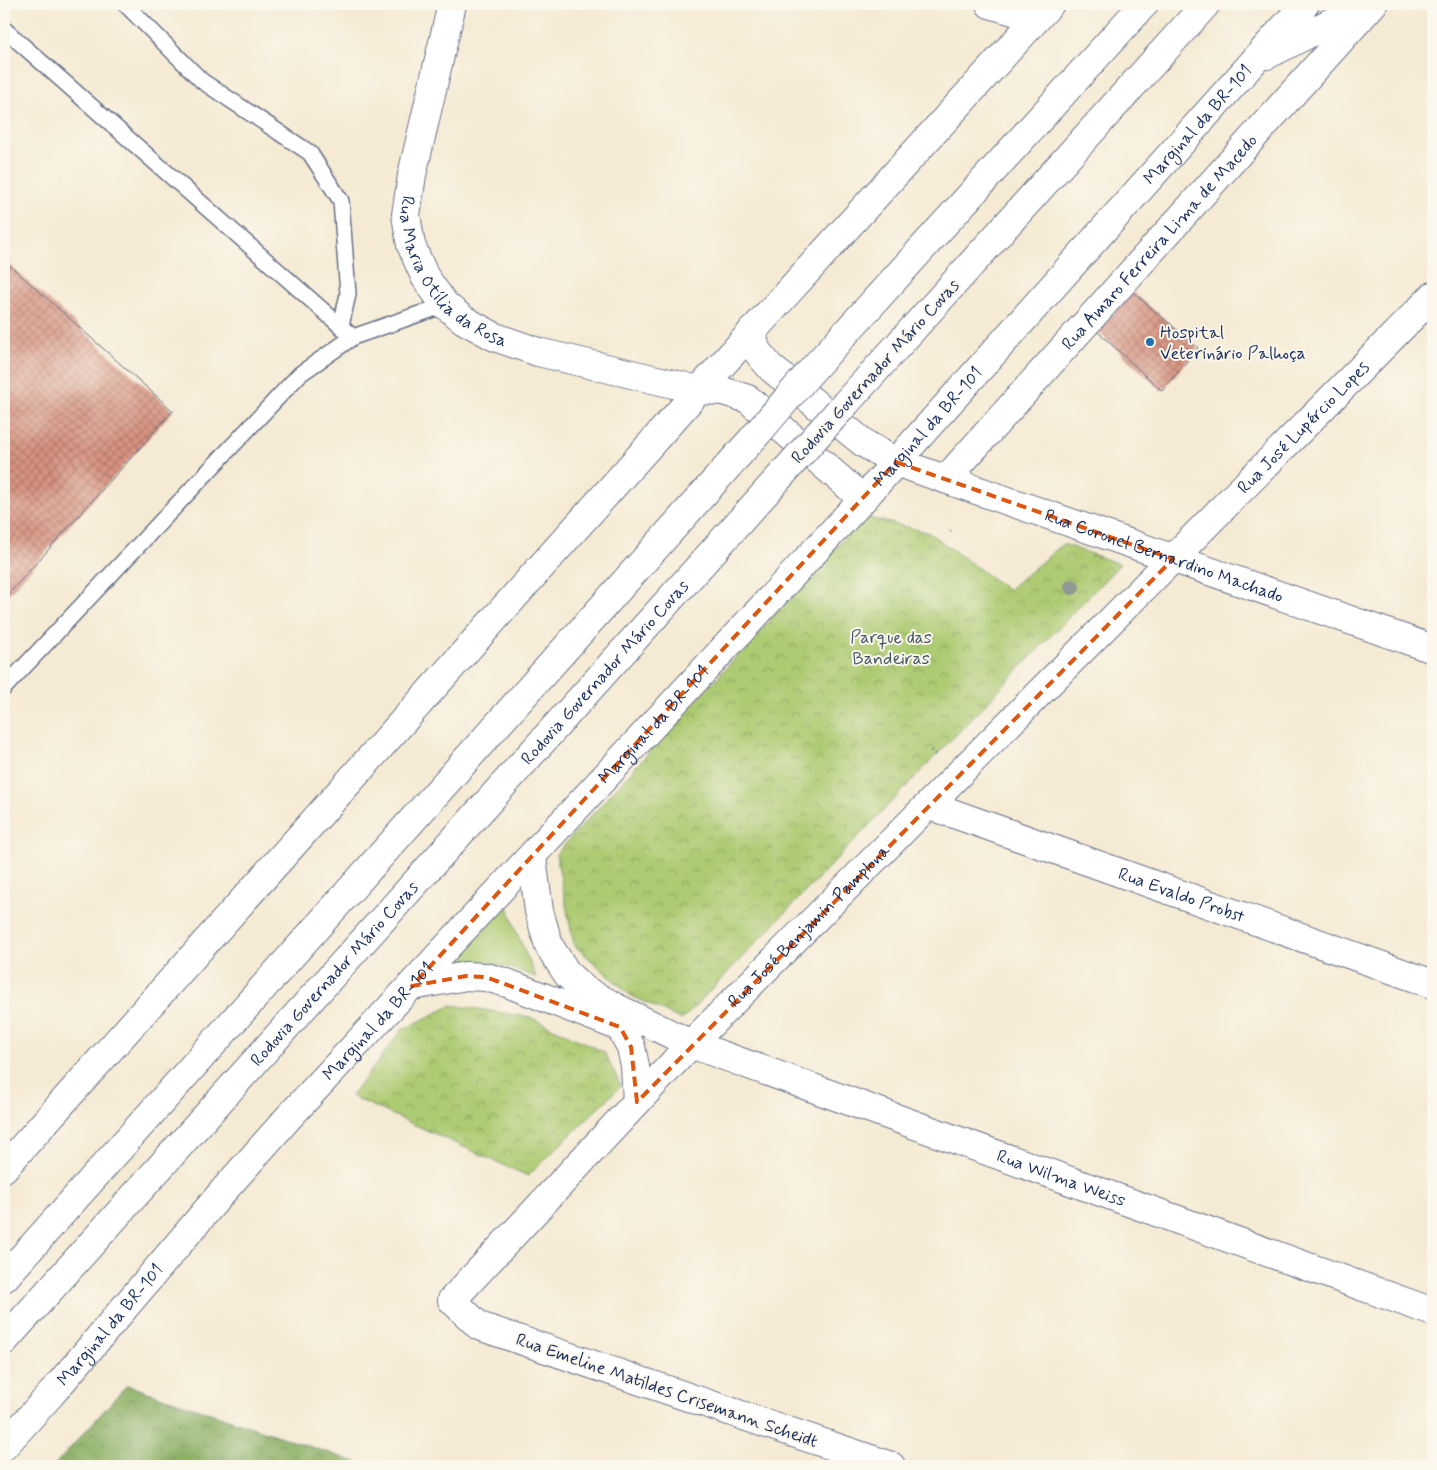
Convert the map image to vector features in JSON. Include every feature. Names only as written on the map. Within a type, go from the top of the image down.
[{"type":"main road","name":"Rua Maria Otília da Rosa","points":[[452,4],[412,175],[406,215],[411,245],[425,277],[445,305],[464,320],[495,337],[538,352],[699,390],[723,391],[748,399],[863,499]]},
{"type":"main road","points":[[990,4],[1044,11]]},
{"type":"main road","points":[[4,1278],[811,371],[1144,4]]},
{"type":"main road","name":"Rodovia Governador Mário Covas","points":[[4,1341],[1206,4]]},
{"type":"main road","name":"Marginal da BR-101","points":[[4,1446],[52,1393],[225,1189],[288,1118],[863,499],[1305,4]]},
{"type":"main road","points":[[1253,62],[1367,4]]},
{"type":"main road","name":"Rua Amaro Ferreira Lima de Macedo","points":[[946,479],[1373,4]]},
{"type":"main road","points":[[4,1168],[752,331],[1044,11]]},
{"type":"main road","name":"Rua José Lupércio Lopes","points":[[1174,559],[1428,308]]},
{"type":"main road","name":"Rua Coronel Bernardino Machado","points":[[752,331],[756,350],[771,368],[865,444],[896,462],[1433,649]]},
{"type":"main road","name":"Rua José Benjamin Pamplona","points":[[452,1300],[691,1044],[1174,559]]},
{"type":"main road","name":"Rua Evaldo Probst","points":[[929,805],[1433,984]]},
{"type":"main road","points":[[532,857],[539,911],[549,946],[568,975],[585,990],[691,1044]]},
{"type":"main road","points":[[412,986],[466,976],[486,977],[507,982],[620,1027],[691,1044]]},
{"type":"main road","points":[[620,1027],[631,1047],[635,1066],[637,1102]]},
{"type":"main road","name":"Rua Wilma Weiss","points":[[691,1044],[1433,1312]]},
{"type":"main road","name":"Rua Emeline Matildes Crisemann Scheidt","points":[[452,1300],[479,1326],[891,1466]]},
{"type":"main road","points":[[4,1353],[31,1312]]},
{"type":"lane","points":[[125,4],[202,80],[310,153],[341,201],[348,294],[340,326]]},
{"type":"lane","points":[[4,29],[353,337]]},
{"type":"lane","points":[[4,688],[300,374],[353,337],[445,305]]},
{"type":"highlighted area","points":[[896,462],[1173,559],[637,1102],[631,1047],[620,1027],[486,977],[466,976],[412,986]]},
{"type":"green space","name":"Parque das Bandeiras","points":[[864,517],[928,532],[1008,590],[1063,544],[1120,564],[682,1020],[630,995],[574,945],[556,854]]},
{"type":"green space","points":[[507,904],[516,931],[536,977],[505,966],[459,960]]},
{"type":"green space","points":[[452,1005],[530,1017],[604,1052],[621,1086],[528,1176],[351,1096],[402,1030]]},
{"type":"green space","points":[[127,1385],[368,1466],[54,1466]]},
{"type":"building","points":[[4,260],[173,411],[4,599]]},
{"type":"building","name":"Hospital Veterinário Palhoça","points":[[1133,292],[1198,348],[1162,391],[1097,331]]},
{"type":"place","name":"Hospital Veterinário Palhoça","points":[[1150,342]]}]
